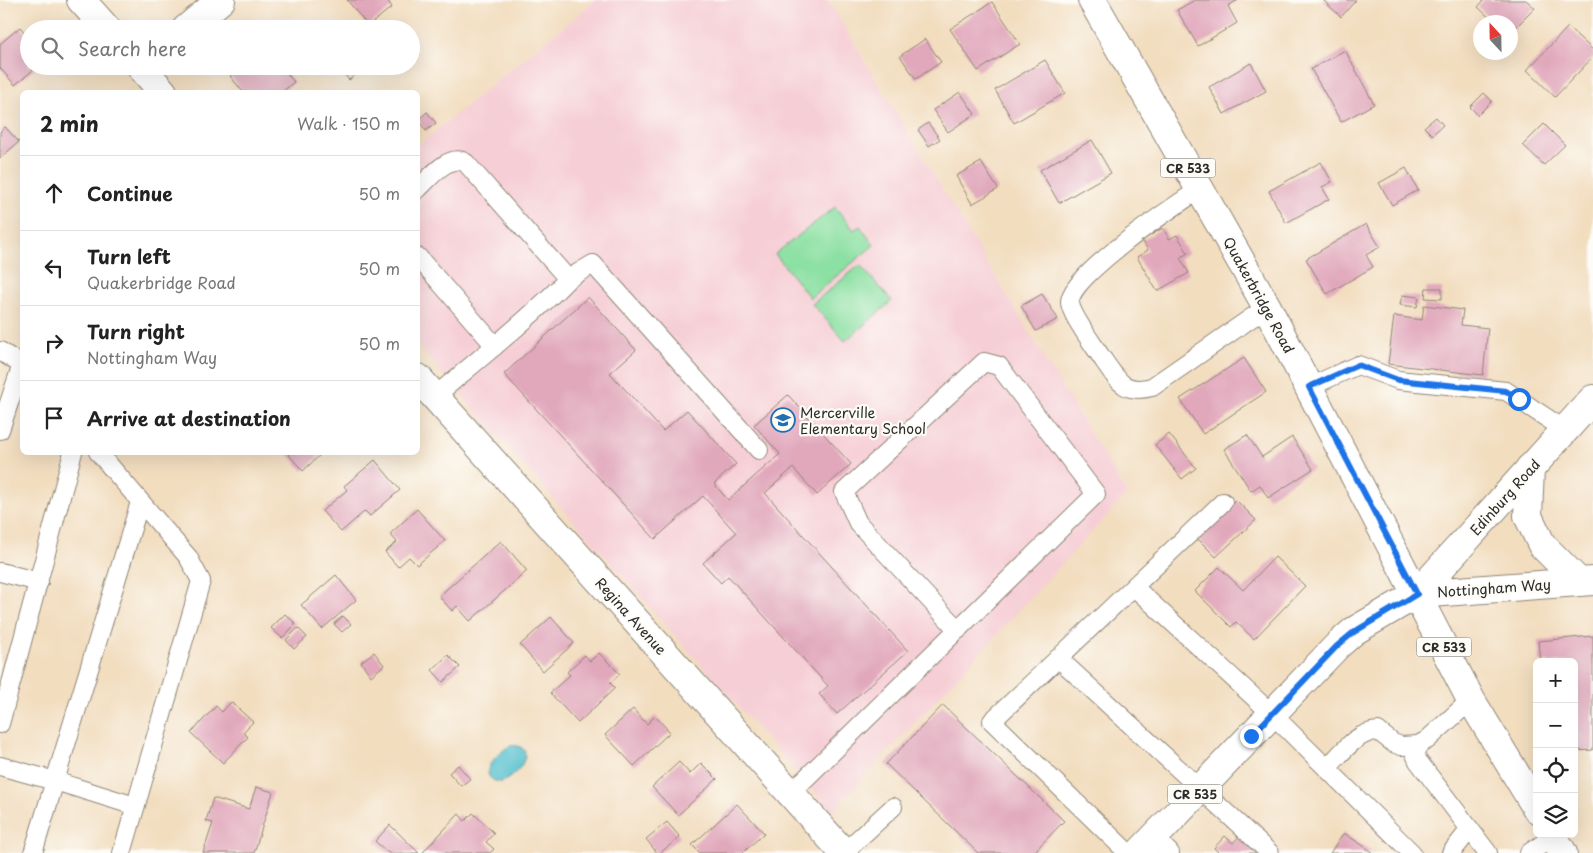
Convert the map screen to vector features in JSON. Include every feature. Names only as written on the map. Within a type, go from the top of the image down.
[{"type":"main road","points":[[81,0],[99,20]]},
{"type":"main road","points":[[197,20],[220,0]]},
{"type":"main road","name":"Quakerbridge Road","points":[[1092,0],[1267,307],[1417,594]]},
{"type":"main road","points":[[148,75],[161,90]]},
{"type":"main road","name":"Regina Avenue","points":[[426,387],[844,853]]},
{"type":"main road","name":"Edinburg Road","points":[[1417,594],[1593,399]]},
{"type":"main road","points":[[1530,468],[1528,516],[1542,545],[1586,581]]},
{"type":"main road","name":"Nottingham Way","points":[[1155,848],[1200,789],[1348,636],[1417,594],[1586,581]]},
{"type":"main road","name":"CR 533","points":[[1417,594],[1471,700],[1533,802]]},
{"type":"lane","points":[[420,187],[448,163],[461,160],[568,279]]},
{"type":"lane","points":[[1200,189],[1120,247],[1088,273],[1078,284],[1072,293],[1070,303],[1081,326],[1121,383],[1131,389],[1139,390],[1152,387],[1267,307]]},
{"type":"lane","points":[[420,259],[495,346]]},
{"type":"lane","points":[[426,387],[495,346],[568,279],[593,264],[759,450]]},
{"type":"lane","points":[[0,351],[20,363]]},
{"type":"lane","points":[[790,793],[958,630],[1096,494],[999,366],[984,362],[844,492],[858,523],[958,630]]},
{"type":"lane","points":[[1309,387],[1358,365],[1398,380],[1506,391],[1565,430]]},
{"type":"lane","points":[[0,430],[20,370]]},
{"type":"lane","points":[[0,724],[72,455]]},
{"type":"lane","points":[[101,455],[188,557],[201,581],[122,853]]},
{"type":"lane","points":[[32,853],[140,502]]},
{"type":"lane","points":[[1128,853],[992,721],[1223,502]]},
{"type":"lane","points":[[0,572],[38,582]]},
{"type":"lane","points":[[1134,587],[1272,714],[1412,853]]},
{"type":"lane","points":[[1058,658],[1270,853]]},
{"type":"lane","points":[[1327,768],[1360,735],[1369,732],[1378,731],[1401,746],[1418,745],[1427,740],[1471,700]]},
{"type":"lane","points":[[1418,745],[1415,754],[1418,761],[1488,853]]},
{"type":"lane","points":[[0,766],[136,806]]},
{"type":"lane","points":[[844,853],[893,807]]},
{"type":"lane","points":[[1451,853],[1470,829]]},
{"type":"lane","points":[[1529,853],[1556,841]]},
{"type":"shaded area","name":"Mercerville Elementary School","points":[[596,0],[828,0],[1127,494],[832,812],[420,348],[420,143]]},
{"type":"green space","points":[[835,207],[854,230],[860,226],[874,245],[810,298],[775,254]]},
{"type":"green space","points":[[860,265],[892,301],[845,341],[812,304]]},
{"type":"water","points":[[511,745],[524,750],[524,761],[510,778],[503,782],[495,781],[489,776],[489,766],[502,751]]},
{"type":"building","points":[[347,0],[387,0],[392,7],[376,20],[363,20]]},
{"type":"building","points":[[1195,0],[1238,0],[1228,6],[1237,23],[1198,46],[1177,10]]},
{"type":"building","points":[[1323,0],[1356,0],[1341,17]]},
{"type":"building","points":[[1484,0],[1526,0],[1535,8],[1518,25],[1518,15],[1487,15],[1478,7]]},
{"type":"building","points":[[992,2],[1020,44],[978,71],[950,29]]},
{"type":"building","points":[[20,27],[20,75],[27,75],[15,85],[0,68],[0,44]]},
{"type":"building","points":[[1568,27],[1593,50],[1593,57],[1555,97],[1527,70]]},
{"type":"building","points":[[925,39],[941,62],[916,79],[900,56]]},
{"type":"building","points":[[1345,50],[1374,104],[1341,122],[1311,69]]},
{"type":"building","points":[[1045,60],[1065,93],[1014,123],[995,90]]},
{"type":"building","points":[[1251,63],[1266,91],[1224,114],[1209,87]]},
{"type":"building","points":[[288,75],[294,82],[284,90],[241,90],[230,76]]},
{"type":"building","points":[[345,75],[355,75],[349,80]]},
{"type":"building","points":[[960,92],[975,114],[948,132],[933,110]]},
{"type":"building","points":[[1484,93],[1492,101],[1478,115],[1470,107]]},
{"type":"building","points":[[427,112],[436,123],[426,131],[420,123],[420,118]]},
{"type":"building","points":[[1436,117],[1443,125],[1432,135],[1424,127]]},
{"type":"building","points":[[928,123],[940,139],[929,146],[918,130]]},
{"type":"building","points":[[1544,124],[1565,145],[1544,165],[1523,145]]},
{"type":"building","points":[[5,127],[19,142],[0,158],[0,132]]},
{"type":"building","points":[[1092,140],[1111,173],[1059,203],[1040,170]]},
{"type":"building","points":[[981,162],[998,189],[972,204],[956,176]]},
{"type":"building","points":[[1321,162],[1332,182],[1322,187],[1329,199],[1286,223],[1269,191]]},
{"type":"building","points":[[1406,168],[1418,190],[1392,205],[1379,183]]},
{"type":"building","points":[[1366,224],[1380,247],[1366,255],[1373,267],[1327,294],[1306,259]]},
{"type":"building","points":[[1163,228],[1169,239],[1177,235],[1188,253],[1180,258],[1189,273],[1157,291],[1137,257],[1148,250],[1142,240]]},
{"type":"building","points":[[1426,288],[1442,288],[1442,299],[1425,298]]},
{"type":"building","points":[[1042,294],[1058,319],[1036,331],[1021,306]]},
{"type":"building","points":[[1402,295],[1419,297],[1417,307],[1400,305]]},
{"type":"building","points":[[588,297],[636,350],[610,373],[663,431],[687,410],[736,464],[714,484],[728,500],[780,454],[754,425],[788,395],[851,464],[817,495],[793,468],[765,493],[908,651],[837,714],[819,694],[828,686],[728,576],[721,583],[703,563],[736,533],[703,496],[655,539],[504,374]]},
{"type":"building","points":[[1424,305],[1463,310],[1461,325],[1488,328],[1483,375],[1388,364],[1394,316],[1422,320]]},
{"type":"building","points":[[1244,358],[1266,392],[1203,434],[1180,399]]},
{"type":"building","points":[[1169,434],[1196,468],[1182,479],[1155,445]]},
{"type":"building","points":[[1247,435],[1262,457],[1292,437],[1313,469],[1268,498],[1260,485],[1251,491],[1224,449]]},
{"type":"building","points":[[289,455],[320,455],[303,471]]},
{"type":"building","points":[[375,460],[400,490],[370,516],[365,511],[341,532],[322,511],[347,490],[344,486]]},
{"type":"building","points":[[1236,500],[1256,520],[1216,557],[1196,537]]},
{"type":"building","points":[[417,509],[445,541],[417,565],[409,557],[398,567],[385,552],[397,542],[390,534]]},
{"type":"building","points":[[501,541],[527,571],[470,621],[457,606],[452,611],[439,596]]},
{"type":"building","points":[[1275,557],[1305,586],[1254,639],[1236,622],[1231,627],[1195,591],[1219,567],[1243,590]]},
{"type":"building","points":[[336,575],[356,600],[322,629],[301,605]]},
{"type":"building","points":[[285,614],[296,624],[282,638],[271,628]]},
{"type":"building","points":[[343,616],[351,624],[342,632],[334,624]]},
{"type":"building","points":[[551,617],[574,643],[543,671],[520,645]]},
{"type":"building","points":[[298,628],[307,637],[294,649],[286,640]]},
{"type":"building","points":[[1593,636],[1593,750],[1578,751],[1578,658],[1540,658],[1538,641]]},
{"type":"building","points":[[374,652],[384,665],[371,676],[361,662]]},
{"type":"building","points":[[599,653],[620,674],[610,683],[615,688],[578,723],[550,693],[570,675],[567,672],[585,655],[590,661]]},
{"type":"building","points":[[448,655],[460,667],[443,682],[432,670]]},
{"type":"building","points":[[231,702],[253,722],[243,732],[248,737],[223,763],[191,733],[216,706],[222,712]]},
{"type":"building","points":[[943,705],[1064,821],[1033,853],[978,853],[886,764]]},
{"type":"building","points":[[633,709],[647,724],[655,716],[670,732],[634,766],[605,735]]},
{"type":"building","points":[[679,762],[690,774],[701,763],[717,779],[678,815],[652,787]]},
{"type":"building","points":[[458,765],[470,779],[461,786],[449,773]]},
{"type":"building","points":[[256,787],[273,792],[254,853],[203,853],[213,823],[206,821],[213,798],[249,809]]},
{"type":"building","points":[[737,804],[764,833],[743,853],[700,853],[692,845]]},
{"type":"building","points":[[473,813],[494,833],[486,842],[494,849],[490,853],[422,853],[459,814],[465,821]]},
{"type":"building","points":[[667,822],[680,837],[660,853],[657,853],[646,839]]},
{"type":"building","points":[[390,825],[419,853],[388,853],[375,841]]},
{"type":"building","points":[[1344,833],[1374,853],[1330,853]]},
{"type":"building","points":[[1241,834],[1261,853],[1219,853],[1214,848],[1225,836],[1233,843]]},
{"type":"place","name":"Mercerville Elementary School","points":[[783,420]]},
{"type":"route","points":[[1251,736],[1337,646],[1354,632],[1417,594],[1309,387],[1358,365],[1398,380],[1506,391],[1519,399]]}]
